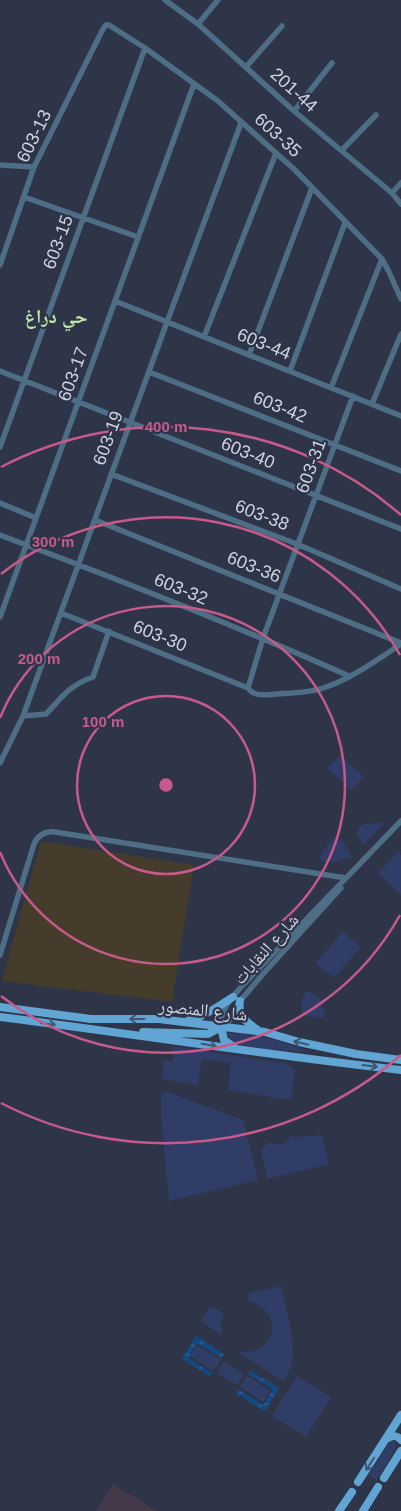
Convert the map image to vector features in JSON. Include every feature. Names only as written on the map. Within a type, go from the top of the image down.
[{"type":"main road","points":[[182,1022],[198,1018],[233,997]]},
{"type":"main road","points":[[240,1001],[239,1010],[245,1019],[252,1026],[265,1032]]},
{"type":"main road","name":"شارع المنصور","points":[[0,1007],[91,1019],[139,1018],[265,1032],[299,1042],[356,1054],[401,1060]]},
{"type":"main road","name":"شارع المنصور","points":[[0,1018],[401,1070]]},
{"type":"main road","points":[[111,1032],[208,1034],[220,1027],[222,1037],[226,1042],[242,1050]]},
{"type":"main road","points":[[401,1416],[399,1422],[401,1427]]},
{"type":"main road","points":[[358,1482],[401,1416]]},
{"type":"main road","points":[[386,1439],[394,1436],[401,1440]]},
{"type":"main road","points":[[384,1478],[401,1451]]},
{"type":"main road","points":[[363,1511],[378,1487]]},
{"type":"main road","points":[[339,1511],[352,1492]]},
{"type":"street","name":"201-44","points":[[165,0],[198,24],[294,112],[392,193],[401,204]]},
{"type":"street","points":[[198,24],[218,0]]},
{"type":"street","name":"603-35","points":[[106,25],[112,26],[145,48],[218,101],[276,153],[382,259],[401,299]]},
{"type":"street","name":"603-13","points":[[0,265],[34,167],[106,25]]},
{"type":"street","points":[[246,67],[282,26]]},
{"type":"street","name":"603-15","points":[[0,447],[145,48]]},
{"type":"street","points":[[294,112],[332,64]]},
{"type":"street","name":"603-17","points":[[0,617],[194,84]]},
{"type":"street","points":[[342,150],[376,115]]},
{"type":"street","name":"603-19","points":[[0,763],[23,716],[241,123]]},
{"type":"street","points":[[204,337],[276,153]]},
{"type":"street","points":[[0,165],[34,167]]},
{"type":"street","points":[[392,193],[401,183]]},
{"type":"street","points":[[249,355],[312,188]]},
{"type":"street","points":[[24,197],[138,237]]},
{"type":"street","points":[[290,371],[345,223]]},
{"type":"street","points":[[0,244],[4,252]]},
{"type":"street","points":[[331,388],[382,259]]},
{"type":"street","name":"603-44","points":[[115,301],[401,416]]},
{"type":"street","points":[[372,404],[401,334]]},
{"type":"street","name":"603-40","points":[[0,371],[401,529]]},
{"type":"street","name":"603-42","points":[[149,372],[401,471]]},
{"type":"street","name":"603-31","points":[[248,688],[279,593],[353,396]]},
{"type":"street","name":"603-38","points":[[112,474],[297,544],[401,588]]},
{"type":"street","points":[[0,503],[36,518]]},
{"type":"street","name":"603-36","points":[[95,520],[401,643]]},
{"type":"street","name":"603-32","points":[[0,535],[263,638],[349,676]]},
{"type":"street","name":"603-30","points":[[61,612],[248,688]]},
{"type":"street","points":[[23,716],[46,714],[70,688],[94,677],[109,631]]},
{"type":"street","points":[[248,688],[253,693],[261,695],[320,689],[349,676],[401,643]]},
{"type":"street","name":"شارع النقابات","points":[[220,1027],[221,1015],[244,984],[401,821]]},
{"type":"street","points":[[0,954],[34,844],[38,837],[46,832],[164,848],[346,878]]},
{"type":"street","name":"شارع النقابات","points":[[220,1027],[231,1019],[240,1001],[344,885],[346,878]]},
{"type":"shaded area","points":[[340,755],[364,777],[351,790],[327,768]]},
{"type":"shaded area","points":[[384,823],[363,845],[357,834],[359,827],[365,824]]},
{"type":"shaded area","points":[[338,838],[342,840],[352,857],[333,862],[319,860],[323,851],[333,839]]},
{"type":"shaded area","points":[[41,841],[194,865],[172,1002],[2,981]]},
{"type":"shaded area","points":[[398,852],[401,855],[401,895],[378,873]]},
{"type":"shaded area","points":[[343,931],[361,947],[334,978],[316,963]]},
{"type":"shaded area","points":[[306,992],[311,992],[325,1002],[321,1007],[326,1011],[324,1018],[303,1016],[301,1001]]},
{"type":"shaded area","points":[[227,1033],[268,1039],[307,1051],[282,1051],[240,1044],[230,1038]]},
{"type":"shaded area","points":[[170,1046],[288,1064],[295,1072],[291,1100],[228,1090],[231,1063],[202,1059],[198,1085],[162,1079],[163,1061],[173,1062],[174,1050],[170,1049]]},
{"type":"shaded area","points":[[165,1091],[243,1120],[258,1180],[169,1201],[161,1114],[161,1095]]},
{"type":"shaded area","points":[[291,1135],[296,1137],[322,1135],[329,1164],[267,1179],[261,1149],[270,1142],[279,1145],[285,1143]]},
{"type":"shaded area","points":[[282,1286],[293,1344],[291,1365],[283,1381],[240,1352],[253,1351],[262,1347],[269,1340],[272,1331],[267,1313],[260,1306],[248,1301],[249,1293]]},
{"type":"shaded area","points":[[211,1307],[224,1314],[221,1322],[222,1333],[220,1334],[201,1321]]},
{"type":"shaded area","points":[[197,1345],[221,1360],[213,1371],[190,1356]]},
{"type":"shaded area","points":[[224,1362],[244,1374],[237,1385],[217,1373]]},
{"type":"shaded area","points":[[247,1376],[270,1391],[263,1402],[240,1387]]},
{"type":"shaded area","points":[[297,1376],[331,1397],[306,1437],[272,1416]]},
{"type":"shaded area","points":[[392,1441],[396,1444],[396,1447],[377,1480],[369,1475],[389,1442]]},
{"type":"shaded area","points":[[113,1484],[157,1511],[96,1511]]},
{"type":"water","points":[[196,1336],[224,1354],[222,1358],[197,1343],[188,1358],[212,1373],[210,1376],[182,1359]]},
{"type":"water","points":[[251,1371],[279,1388],[265,1411],[236,1393],[238,1389],[263,1405],[273,1389],[248,1374]]},
{"type":"district","name":"حي دراغ","points":[[56,316]]}]
